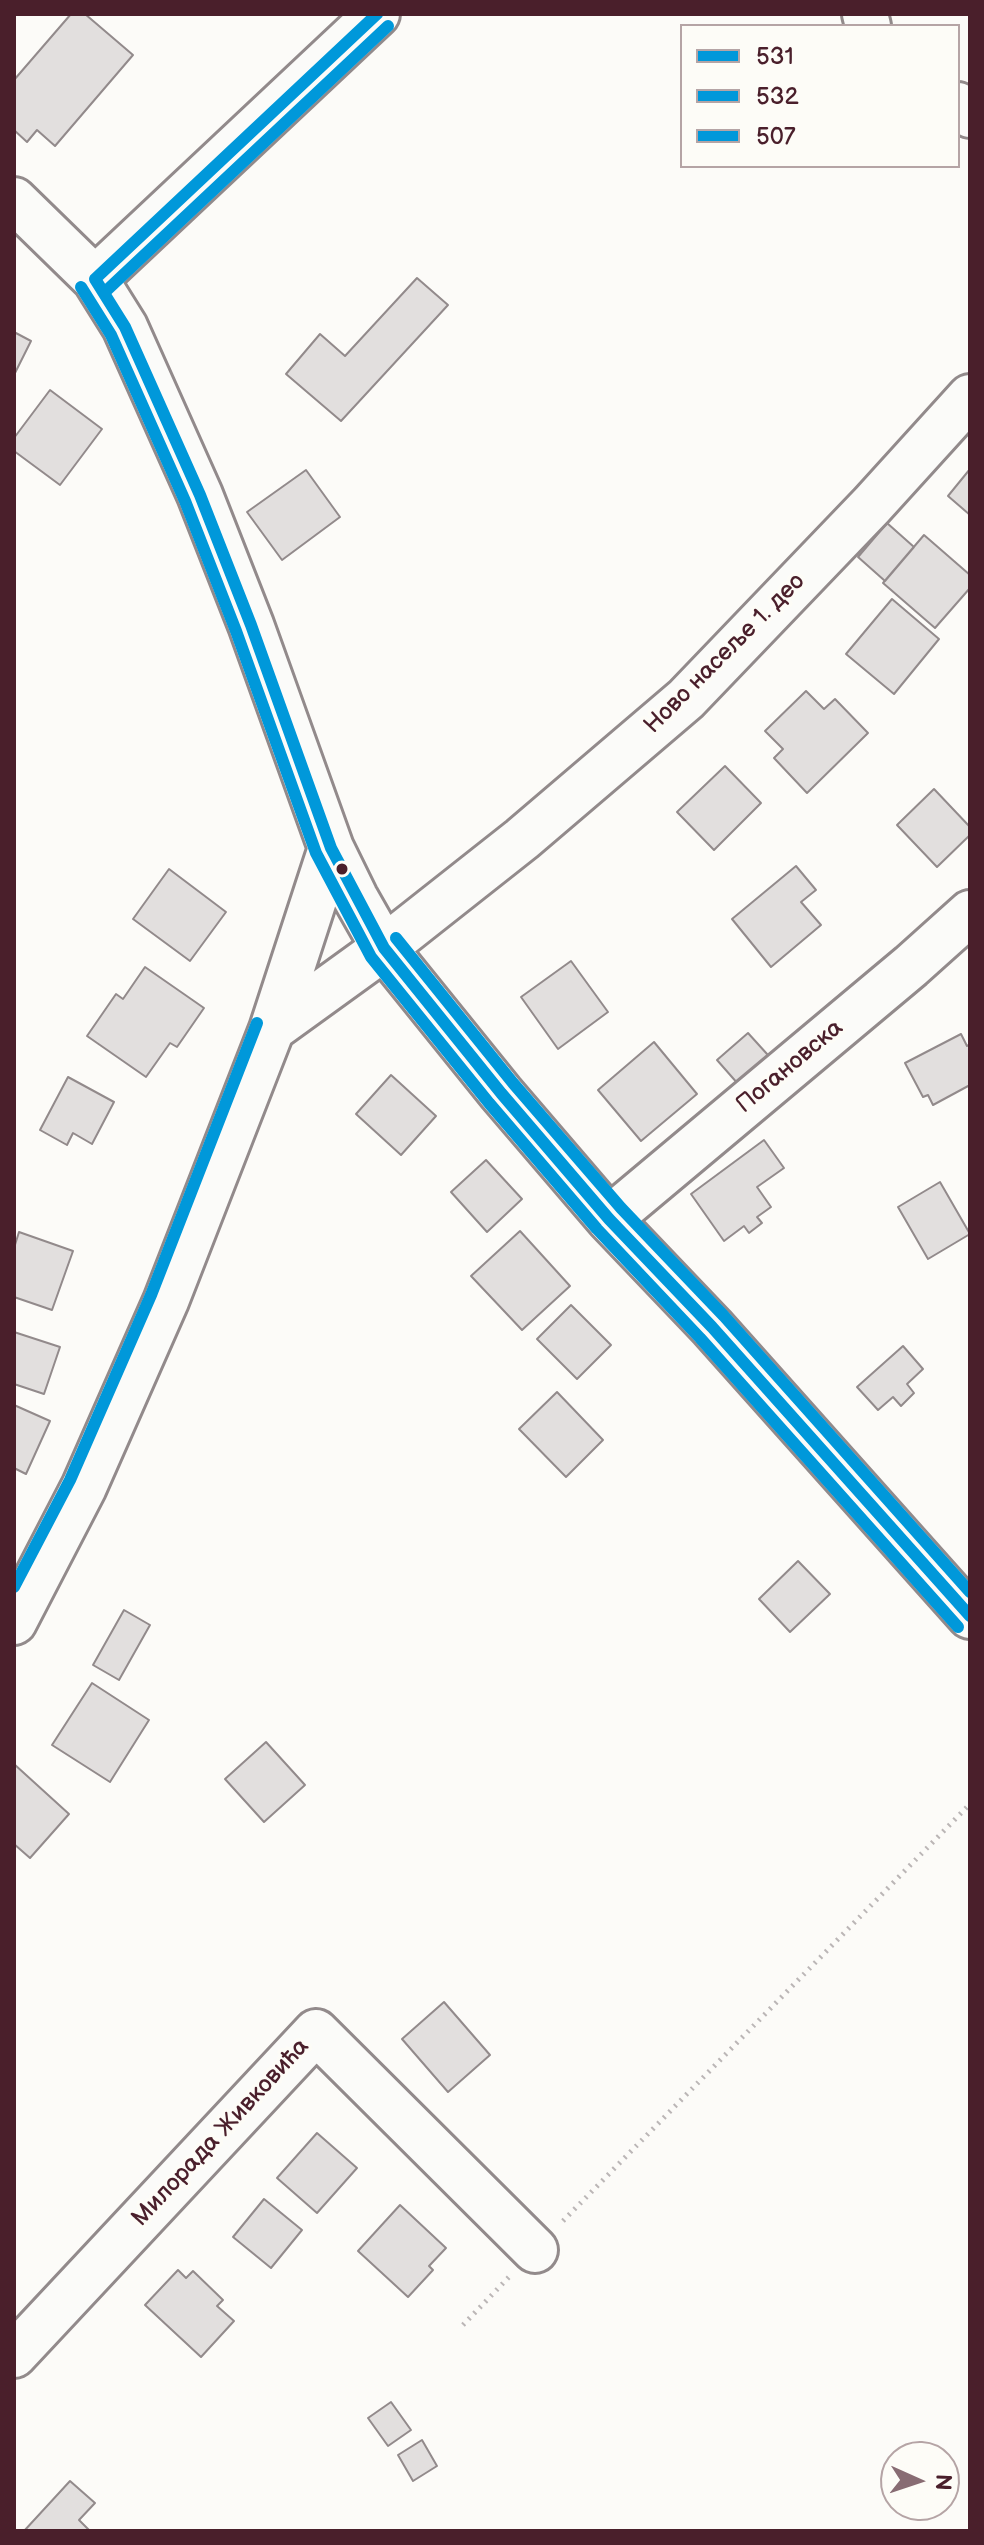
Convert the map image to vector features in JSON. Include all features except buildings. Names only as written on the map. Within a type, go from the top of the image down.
[{"type":"street","points":[[95,279],[374,16]]},
{"type":"street","points":[[14,200],[95,279],[125,327],[200,495],[251,625],[331,848],[384,948],[501,1093],[609,1219],[712,1327],[970,1616]]},
{"type":"street","name":"Ново насеље 1. део","points":[[272,1029],[384,948],[522,839],[686,699],[872,505],[970,397]]},
{"type":"street","points":[[14,1622],[84,1487],[166,1301],[272,1029],[331,848]]},
{"type":"street","name":"Погановска","points":[[609,1219],[970,913]]},
{"type":"street","name":"Милорада Живковића","points":[[14,2355],[316,2032],[535,2250]]},
{"type":"path","points":[[463,2325],[970,1804]]},
{"type":"transit line","name":"531","points":[[95,279],[377,14]]},
{"type":"transit line","name":"532","points":[[106,291],[388,26]]},
{"type":"transit line","name":"531","points":[[95,279],[125,327],[200,495],[251,625],[331,848],[384,948],[501,1093],[609,1219],[712,1327],[970,1616]]},
{"type":"transit line","name":"532","points":[[81,287],[111,335],[185,501],[236,631],[316,853],[371,957],[489,1103],[597,1229],[700,1338],[958,1627]]},
{"type":"transit line","name":"507","points":[[396,938],[513,1083],[621,1208],[724,1316],[970,1592]]},
{"type":"transit line","name":"507","points":[[14,1587],[70,1480],[151,1295],[257,1023]]}]
